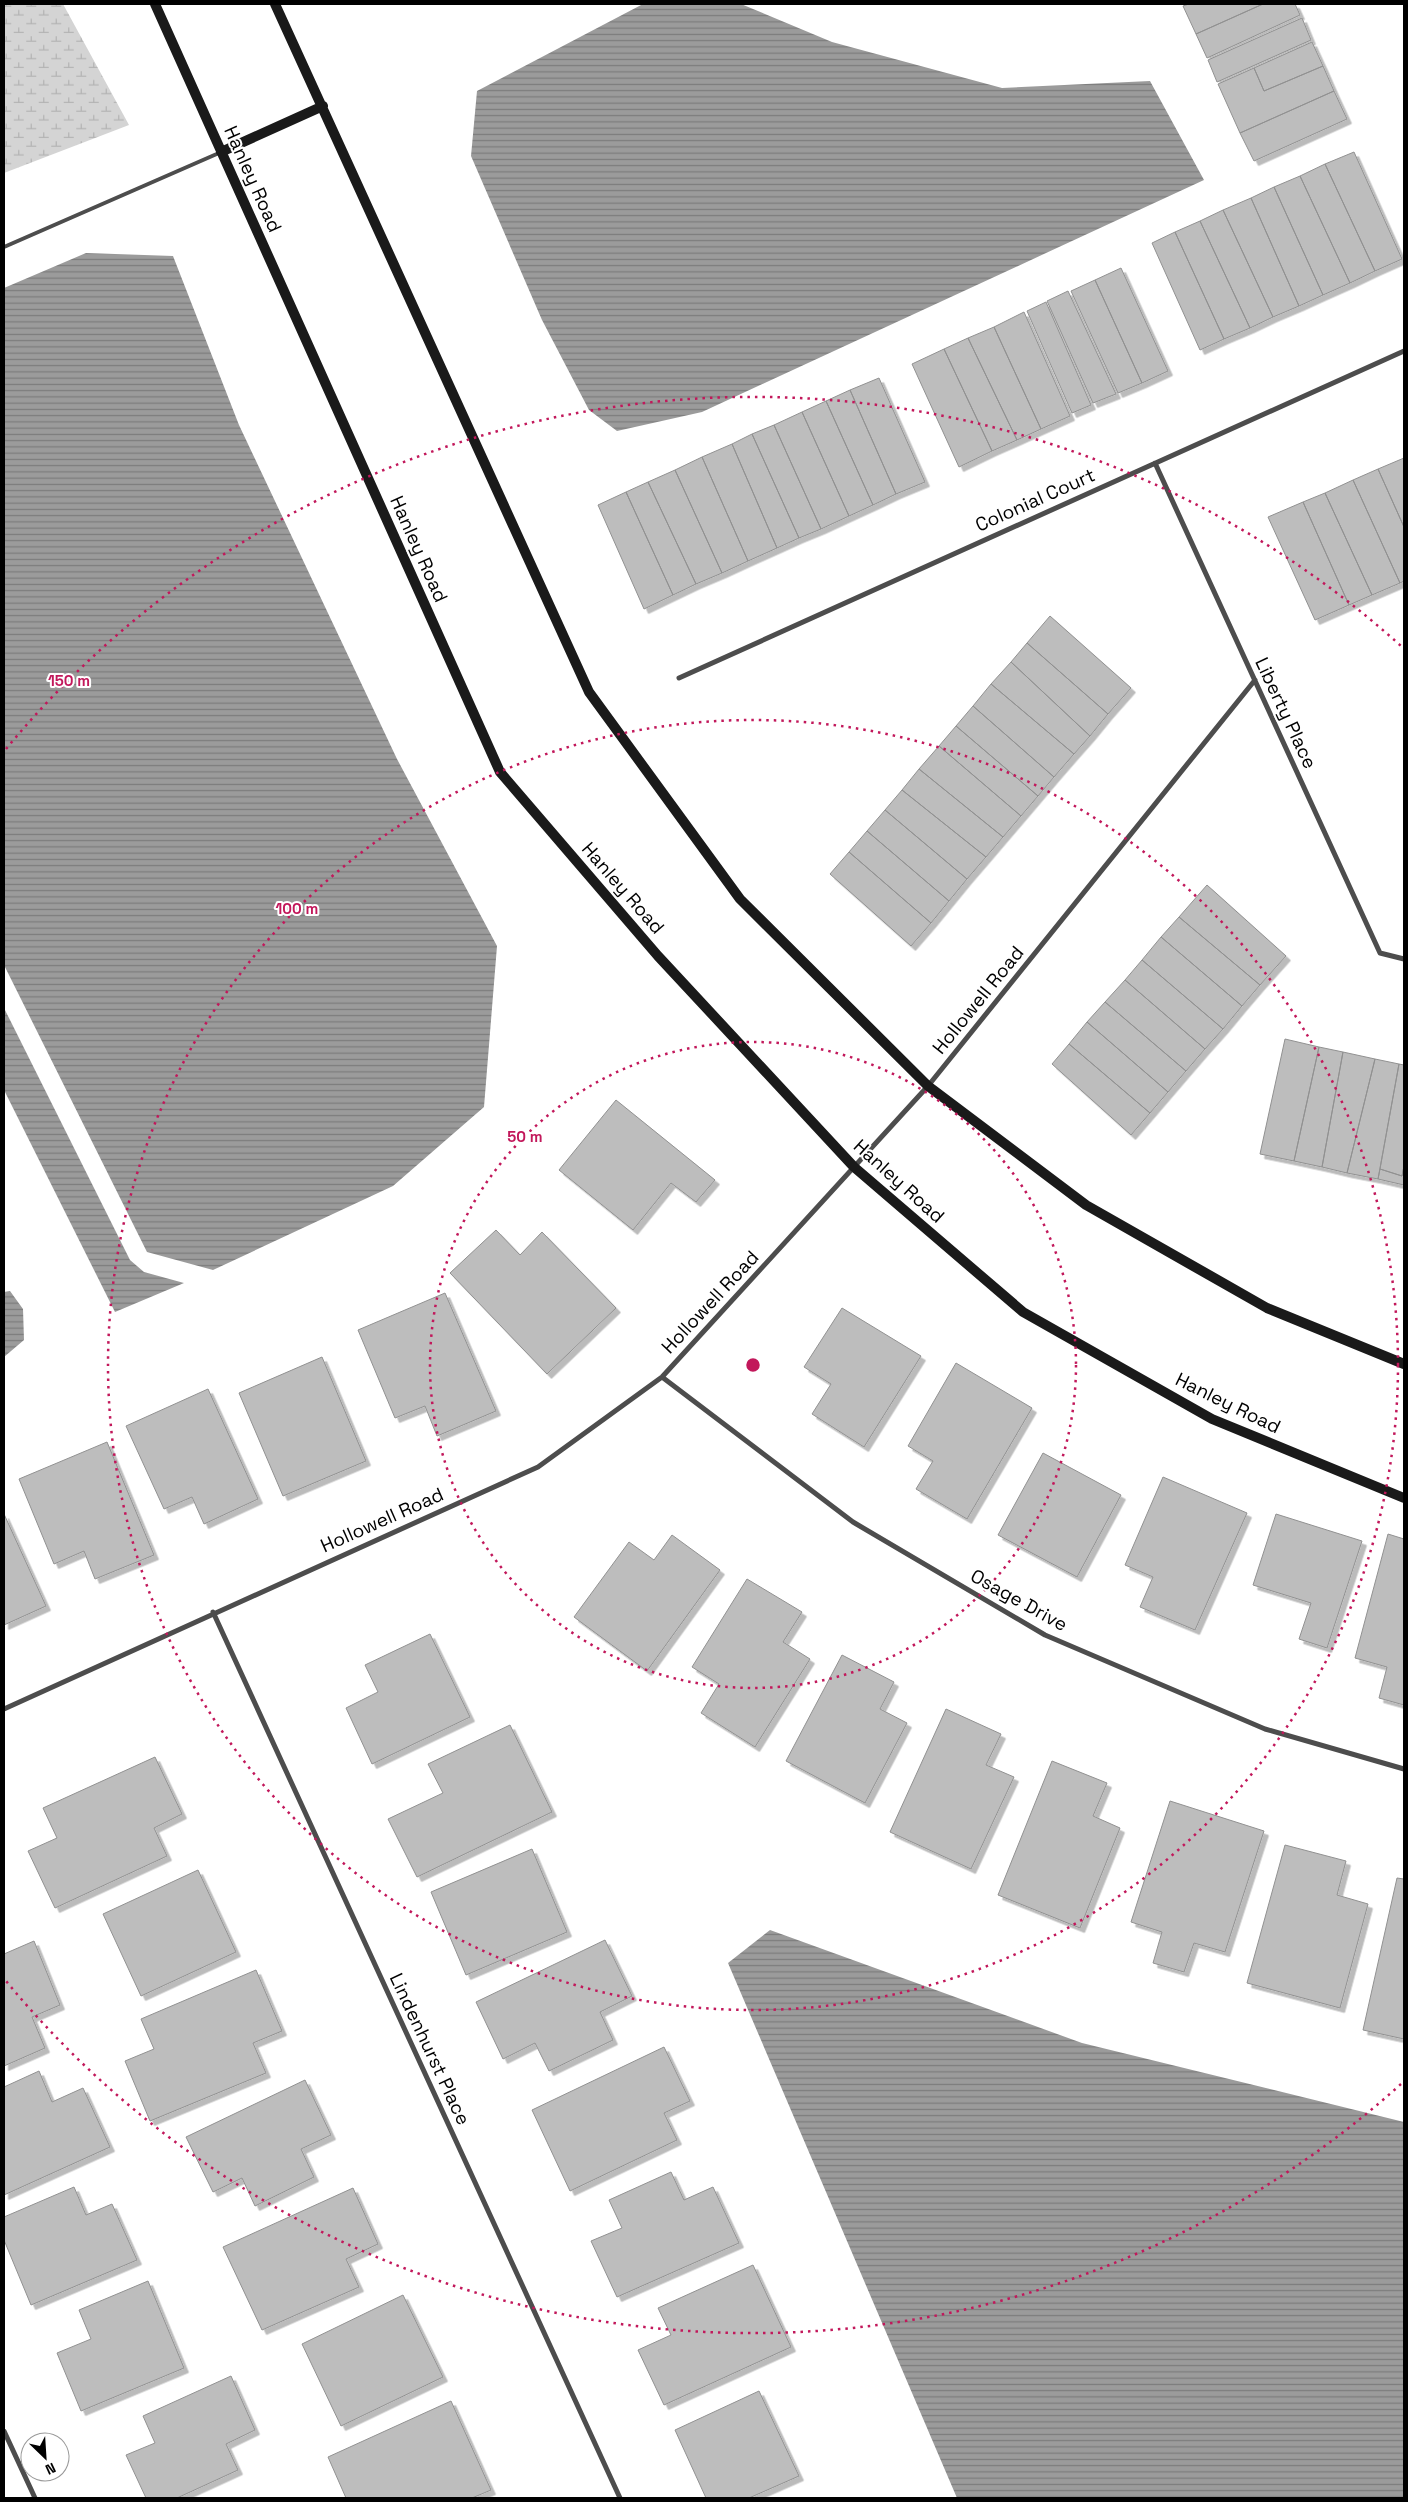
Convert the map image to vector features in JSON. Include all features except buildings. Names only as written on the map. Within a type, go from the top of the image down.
[{"type":"main road","name":"Hanley Road","points":[[155,4],[500,772],[658,956],[854,1167],[1023,1312],[1212,1419],[1404,1498]]},
{"type":"main road","points":[[276,4],[589,692],[740,899],[928,1086],[1094,1209],[1267,1308],[1404,1364]]},
{"type":"main road","points":[[221,152],[323,106]]},
{"type":"street","name":"Colonial Court","points":[[679,678],[1404,351]]},
{"type":"street","name":"Liberty Place","points":[[1155,463],[1380,953],[1404,958]]},
{"type":"street","name":"Hollowell Road","points":[[4,1709],[213,1612],[538,1466],[662,1377],[928,1086],[1255,680]]},
{"type":"street","name":"Osage Drive","points":[[662,1377],[853,1522],[1045,1635],[1265,1729],[1404,1769]]},
{"type":"street","name":"Lindenhurst Place","points":[[213,1612],[620,2498]]},
{"type":"street","points":[[4,2431],[35,2498]]},
{"type":"lane","points":[[4,247],[221,152]]},
{"type":"green space","points":[[4,4],[63,4],[129,125],[4,173]]},
{"type":"shaded area","points":[[643,4],[741,4],[832,42],[1002,88],[1150,81],[1204,180],[702,412],[617,431],[589,410],[542,320],[471,156],[477,91]]},
{"type":"shaded area","points":[[86,253],[173,256],[239,425],[397,759],[497,946],[484,1107],[393,1186],[213,1270],[147,1252],[4,965],[4,288]]},
{"type":"shaded area","points":[[4,1008],[130,1260],[144,1272],[184,1283],[115,1312],[4,1090]]},
{"type":"shaded area","points":[[10,1291],[23,1309],[24,1340],[4,1357],[4,1292]]},
{"type":"shaded area","points":[[770,1930],[1082,2043],[1404,2122],[1404,2498],[957,2498],[728,1963]]}]
